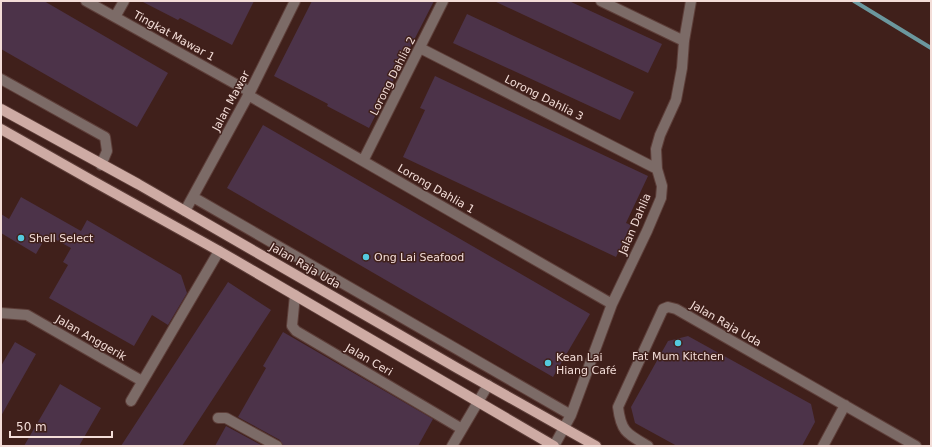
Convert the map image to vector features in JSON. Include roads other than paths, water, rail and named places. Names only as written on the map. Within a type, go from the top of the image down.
[{"type":"main road","name":"Jalan Raja Uda","points":[[1,109],[185,211],[488,386],[596,446]]},
{"type":"main road","points":[[1,129],[219,251],[554,446]]},
{"type":"street","name":"Tingkat Mawar 1","points":[[86,1],[249,94]]},
{"type":"street","points":[[115,17],[124,1]]},
{"type":"street","name":"Jalan Mawar","points":[[185,211],[249,94],[295,1]]},
{"type":"street","name":"Lorong Dahlia 2","points":[[363,161],[443,1]]},
{"type":"street","points":[[601,1],[684,41]]},
{"type":"street","name":"Jalan Dahlia","points":[[554,446],[571,415],[612,304],[661,198],[662,186],[657,169],[656,149],[660,135],[676,100],[691,1]]},
{"type":"street","name":"Lorong Dahlia 3","points":[[420,48],[657,169]]},
{"type":"street","points":[[1,79],[105,137],[108,151],[101,165]]},
{"type":"street","name":"Lorong Dahlia 1","points":[[249,94],[612,304]]},
{"type":"street","points":[[193,197],[571,415]]},
{"type":"street","points":[[131,401],[219,251]]},
{"type":"street","name":"Jalan Ceri","points":[[295,295],[292,326],[296,331],[462,429]]},
{"type":"street","name":"Jalan Raja Uda","points":[[648,446],[626,432],[620,422],[618,407],[663,309],[668,307],[676,309],[916,446]]},
{"type":"street","name":"Jalan Anggerik","points":[[1,313],[27,315],[142,381]]},
{"type":"street","points":[[452,446],[488,386]]},
{"type":"street","points":[[823,446],[845,405]]},
{"type":"street","points":[[218,418],[226,418],[277,446]]},
{"type":"waterway","points":[[854,1],[931,48]]},
{"type":"place","name":"Shell Select","points":[[21,238]]},
{"type":"place","name":"Ong Lai Seafood","points":[[366,257]]},
{"type":"place","name":"Fat Mum Kitchen","points":[[678,343]]},
{"type":"place","name":"Kean Lai Hiang Café","points":[[548,363]]}]
